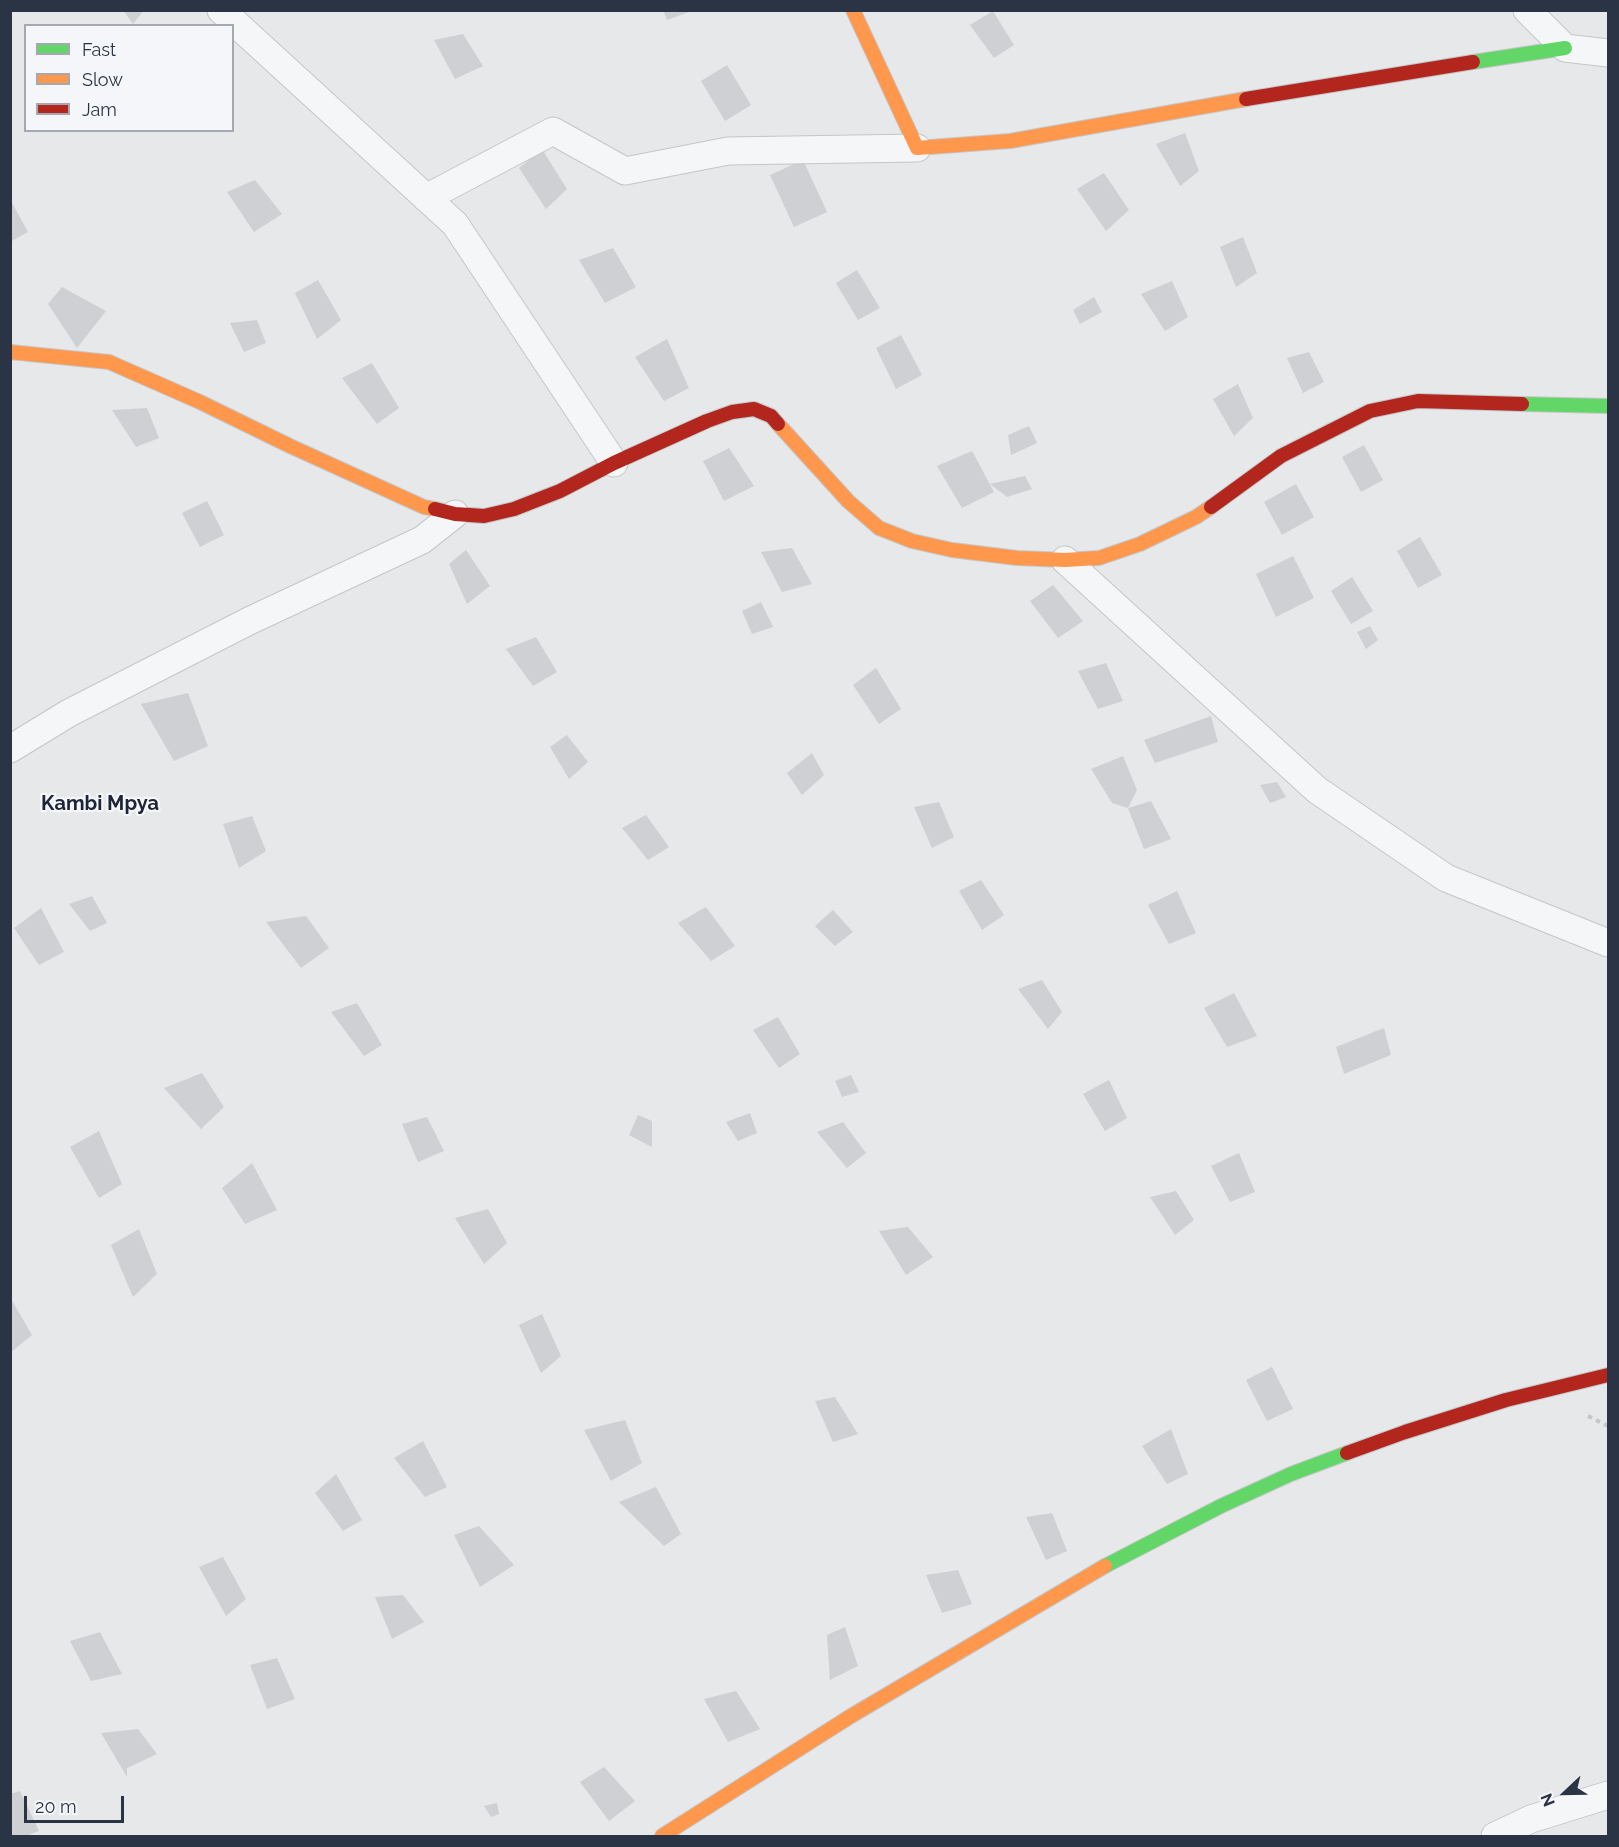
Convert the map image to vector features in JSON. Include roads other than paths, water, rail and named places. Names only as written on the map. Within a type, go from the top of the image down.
[{"type":"street","points":[[221,10],[455,224],[614,464]]},
{"type":"street","points":[[853,10],[917,148]]},
{"type":"street","points":[[1527,10],[1565,48]]},
{"type":"street","points":[[426,198],[554,130],[626,171],[728,151],[917,148],[1010,141],[1321,85],[1565,48],[1608,53]]},
{"type":"street","points":[[10,352],[109,362],[424,507],[455,514],[484,516],[514,509],[561,491],[706,421],[732,412],[754,409],[771,416],[848,501],[879,528],[912,541],[952,550],[1017,558],[1065,560],[1099,558],[1140,544],[1196,518],[1281,456],[1370,411],[1418,401],[1608,406]]},
{"type":"street","points":[[10,749],[69,713],[249,621],[422,540],[455,514]]},
{"type":"street","points":[[1065,560],[1317,790],[1446,878],[1608,943]]},
{"type":"street","points":[[662,1836],[851,1716],[1077,1581],[1221,1506],[1291,1474],[1405,1432],[1506,1400],[1608,1374]]},
{"type":"street","points":[[1495,1836],[1532,1819],[1608,1795]]},
{"type":"district","name":"Kambi Mpya","points":[[100,804]]}]
